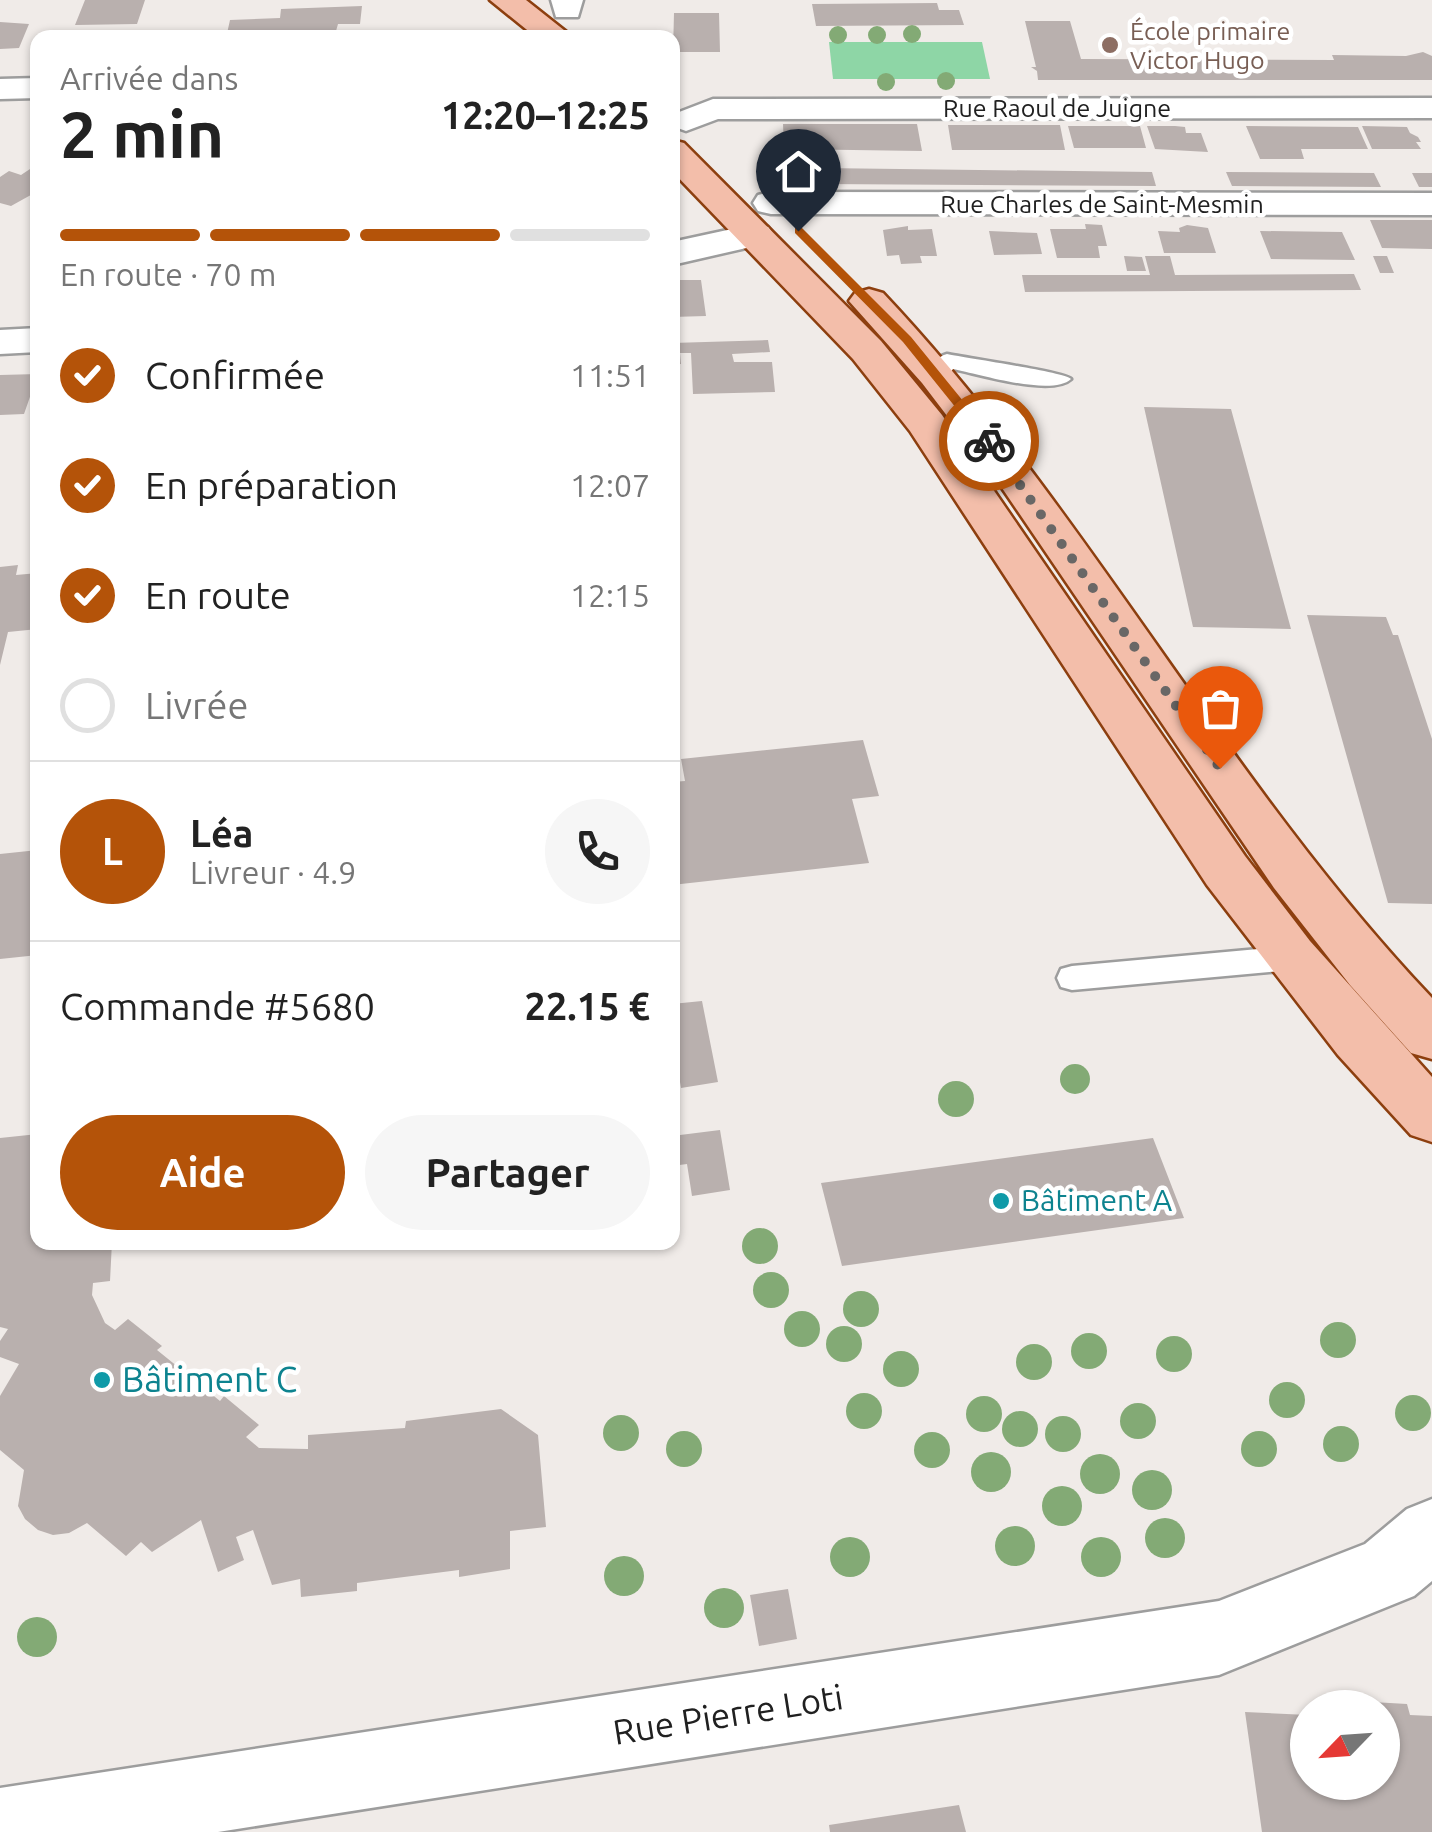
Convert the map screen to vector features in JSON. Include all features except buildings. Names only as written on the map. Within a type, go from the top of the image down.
[{"type":"main road","points":[[506,0],[566,15]]},
{"type":"main road","points":[[680,129],[763,219],[926,424],[1175,796],[1291,958],[1313,988],[1432,1117]]},
{"type":"main road","points":[[763,219],[942,368],[1293,874],[1370,969],[1432,1036]]},
{"type":"street","points":[[0,89],[30,88]]},
{"type":"street","name":"Rue Raoul de Juigne","points":[[680,125],[713,109],[1432,108]]},
{"type":"street","name":"Rue Charles de Saint-Mesmin","points":[[680,251],[763,219],[1432,204]]},
{"type":"street","points":[[0,342],[30,340]]},
{"type":"street","name":"Rue Pierre Loti","points":[[0,1828],[1219,1638],[1389,1571],[1432,1534]]},
{"type":"lane","points":[[942,368],[1058,370]]},
{"type":"lane","points":[[1072,978],[1291,958]]},
{"type":"green space","points":[[829,42],[982,42],[990,79],[833,79]]},
{"type":"way so far","points":[[989,441],[1220,768]]},
{"type":"place","name":"École primaire Victor Hugo","points":[[1110,45]]},
{"type":"place","name":"Bâtiment A","points":[[1001,1201]]},
{"type":"place","name":"Bâtiment C","points":[[102,1380]]},
{"type":"route","points":[[798,231],[907,339],[989,441]]}]
